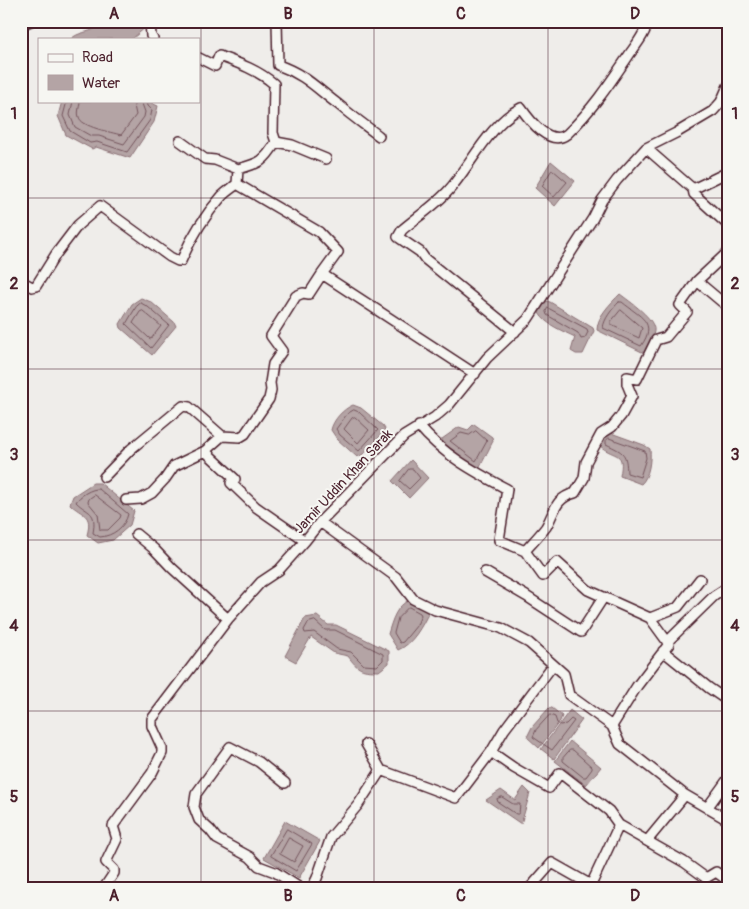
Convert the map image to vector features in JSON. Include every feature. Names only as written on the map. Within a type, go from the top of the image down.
[{"type":"street","points":[[21,25],[31,21]]},
{"type":"street","points":[[150,21],[151,36],[153,38]]},
{"type":"street","points":[[277,21],[278,65],[290,69],[311,81],[338,105],[379,136]]},
{"type":"street","points":[[515,332],[425,259],[420,252],[398,237],[402,230],[447,192],[494,131],[516,110],[521,108],[536,125],[550,136],[563,137],[567,134],[597,102],[648,26],[648,21]]},
{"type":"street","points":[[180,140],[205,159],[215,160],[238,169],[258,164],[268,156],[276,142],[273,133],[274,84],[257,72],[219,56],[215,66],[200,58]]},
{"type":"street","name":"Jamir Uddin Khan Sarak","points":[[104,888],[114,873],[114,870],[106,862],[117,839],[113,826],[152,773],[162,753],[162,748],[152,726],[152,719],[228,619],[261,582],[279,570],[320,522],[404,436],[435,417],[449,405],[488,358],[528,319],[593,218],[602,200],[646,148],[713,111],[727,91]]},
{"type":"street","points":[[276,142],[292,145],[326,160]]},
{"type":"street","points":[[646,148],[693,189],[694,194],[728,225]]},
{"type":"street","points":[[21,281],[32,287],[36,286],[56,254],[78,225],[100,206],[170,257],[180,261],[197,230],[220,198],[237,184],[238,169]]},
{"type":"street","points":[[693,189],[728,172]]},
{"type":"street","points":[[104,477],[131,449],[183,406],[189,406],[222,436],[240,438],[245,434],[269,399],[273,364],[282,351],[271,336],[296,296],[303,293],[309,294],[338,252],[319,232],[237,184]]},
{"type":"street","points":[[526,551],[545,527],[556,504],[563,498],[575,493],[584,478],[586,462],[601,434],[612,427],[624,412],[632,396],[627,384],[627,377],[637,379],[656,340],[666,337],[688,312],[680,305],[697,281],[728,252]]},
{"type":"street","points":[[322,274],[474,374]]},
{"type":"street","points":[[697,281],[728,307]]},
{"type":"street","points":[[419,426],[430,439],[446,452],[481,476],[507,489],[499,540],[526,551],[543,576],[557,562],[588,590],[650,618],[669,644],[637,686],[612,726]]},
{"type":"street","points":[[126,500],[140,499],[152,493],[174,466],[205,451],[222,436]]},
{"type":"street","points":[[205,451],[234,479],[231,483],[256,508],[305,541]]},
{"type":"street","points":[[320,522],[396,577],[413,599],[435,610],[501,628],[529,643],[564,674],[569,695],[612,726],[620,744],[685,796],[728,820]]},
{"type":"street","points":[[136,534],[228,619]]},
{"type":"street","points":[[485,572],[581,632],[603,598]]},
{"type":"street","points":[[650,618],[678,607],[700,579]]},
{"type":"street","points":[[667,642],[714,596],[728,587]]},
{"type":"street","points":[[663,651],[728,701]]},
{"type":"street","points":[[366,744],[381,770],[456,798],[491,752],[504,730],[554,665]]},
{"type":"street","points":[[285,783],[259,762],[230,747],[196,794],[194,807],[198,820],[218,839],[250,857],[258,866],[275,872],[300,888]]},
{"type":"street","points":[[491,752],[549,788],[560,773],[609,811],[619,825],[684,862],[706,878],[716,872],[728,881]]},
{"type":"street","points":[[312,888],[331,837],[358,805],[381,770]]},
{"type":"street","points":[[707,808],[728,779]]},
{"type":"street","points":[[647,842],[685,796]]},
{"type":"street","points":[[530,888],[552,863],[593,886],[619,825]]},
{"type":"water","points":[[96,21],[145,21],[146,27],[133,38],[72,38],[96,28]]},
{"type":"water","points":[[62,102],[149,102],[158,106],[154,122],[130,158],[96,147],[92,149],[66,135],[58,116]]},
{"type":"water","points":[[551,161],[575,181],[555,206],[535,188]]},
{"type":"water","points":[[620,294],[651,321],[654,331],[644,353],[597,330],[602,315]]},
{"type":"water","points":[[141,298],[151,302],[174,322],[176,326],[152,355],[121,328],[120,324],[132,304]]},
{"type":"water","points":[[546,301],[593,328],[594,331],[583,354],[576,354],[571,351],[575,337],[550,324],[539,313]]},
{"type":"water","points":[[353,405],[361,408],[385,429],[373,446],[357,457],[337,439],[331,430],[339,415]]},
{"type":"water","points":[[474,424],[492,437],[493,441],[479,469],[442,442],[442,439],[459,427],[468,430]]},
{"type":"water","points":[[611,433],[650,449],[649,468],[641,484],[620,476],[621,462],[618,456],[600,446],[602,439]]},
{"type":"water","points":[[411,460],[428,478],[409,498],[392,481]]},
{"type":"water","points":[[93,483],[100,483],[134,511],[130,525],[113,540],[98,543],[87,535],[89,523],[87,519],[70,504],[73,496]]},
{"type":"water","points":[[410,600],[429,612],[413,639],[398,650],[388,634],[398,610],[405,602]]},
{"type":"water","points":[[317,616],[328,625],[336,625],[389,651],[389,663],[379,671],[364,670],[358,667],[348,656],[334,653],[311,637],[296,662],[285,656],[305,618]]},
{"type":"water","points":[[549,708],[552,708],[562,716],[539,748],[527,737],[532,727]]},
{"type":"water","points":[[570,710],[582,720],[554,759],[541,749]]},
{"type":"water","points":[[570,741],[601,767],[586,785],[555,761]]},
{"type":"water","points":[[524,787],[530,793],[521,824],[486,800],[501,790],[515,800]]},
{"type":"water","points":[[285,821],[320,841],[299,878],[264,858]]}]
